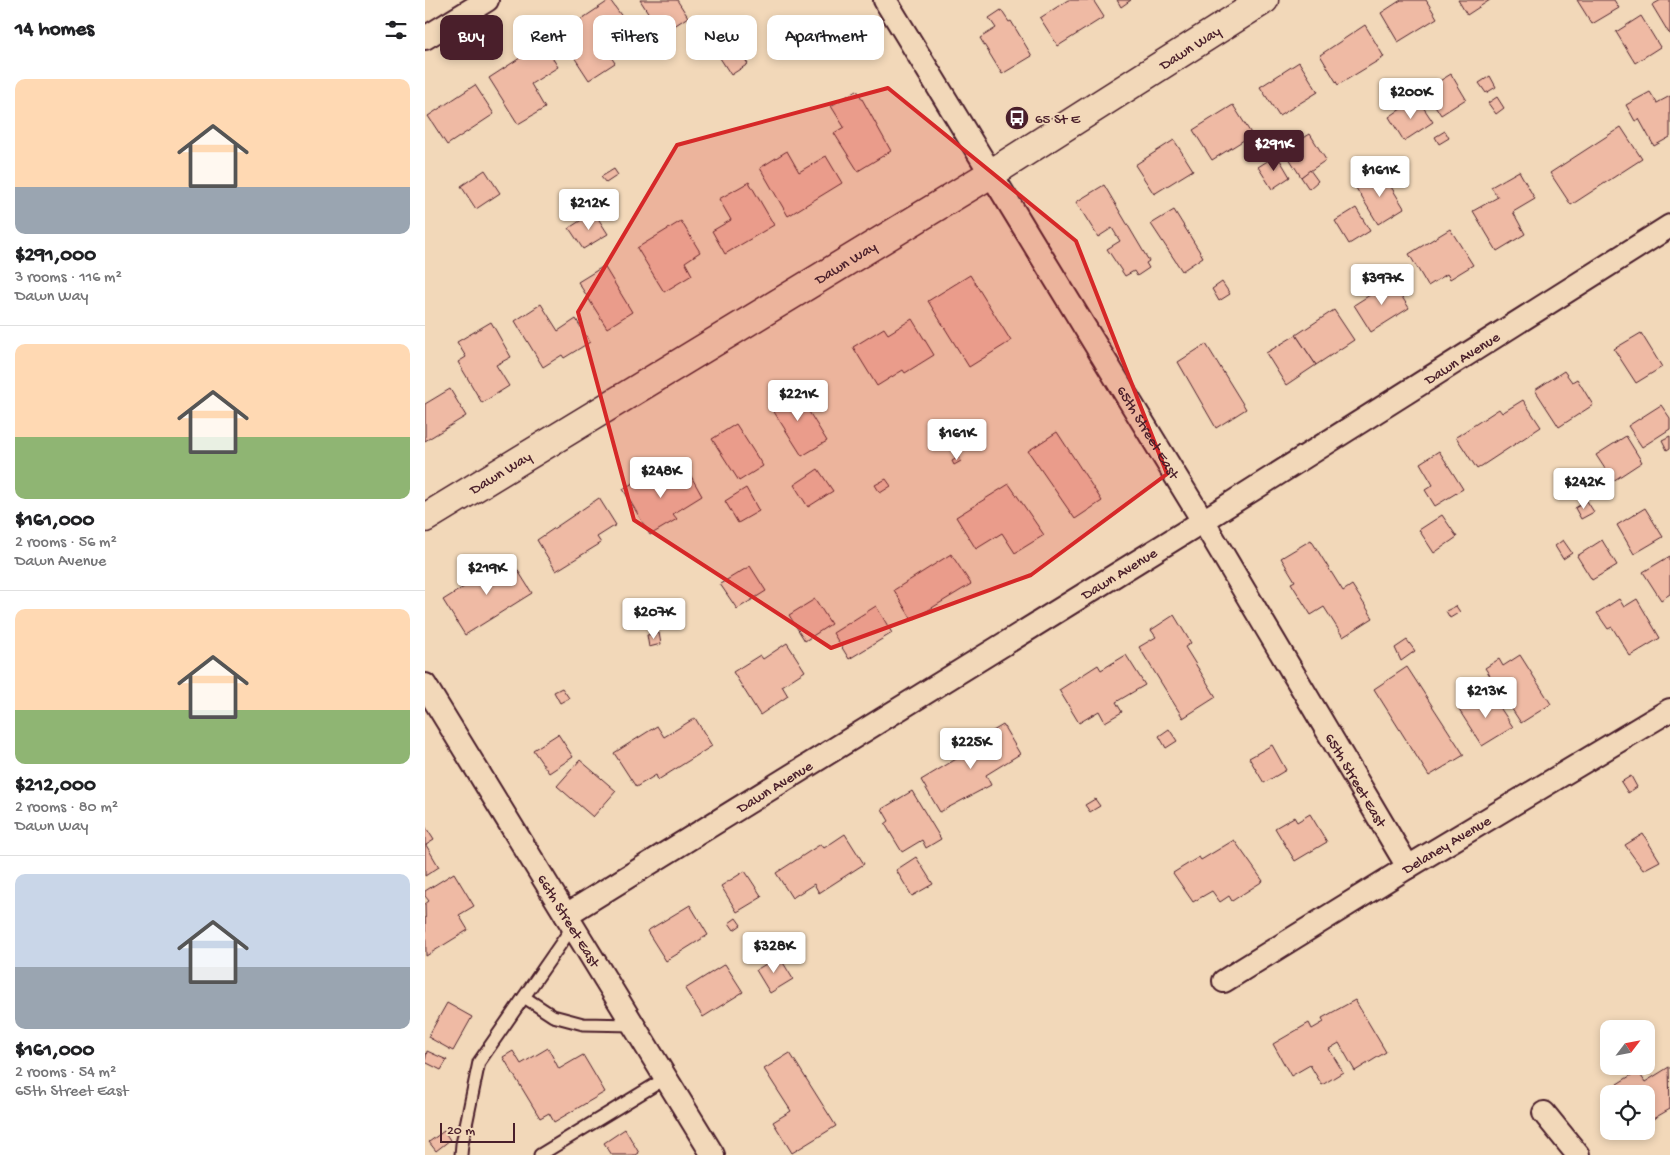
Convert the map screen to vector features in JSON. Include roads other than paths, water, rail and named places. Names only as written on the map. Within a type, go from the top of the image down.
[{"type":"street","points":[[425,38],[487,0]]},
{"type":"street","name":"65th Street East","points":[[885,0],[1203,520],[1408,867]]},
{"type":"street","name":"Dawn Way","points":[[425,518],[992,173],[1264,0]]},
{"type":"street","name":"Dawn Avenue","points":[[569,920],[1670,226]]},
{"type":"street","name":"66th Street East","points":[[425,685],[713,1155]]},
{"type":"street","name":"Delaney Avenue","points":[[1224,981],[1408,867],[1670,710]]},
{"type":"street","points":[[1544,1113],[1578,1155]]},
{"type":"lane","points":[[461,1155],[479,1062],[524,997],[569,920]]},
{"type":"lane","points":[[524,997],[553,1016],[583,1024],[634,1025]]},
{"type":"lane","points":[[540,1155],[666,1078]]},
{"type":"place","name":"65 St E","points":[[1017,118]]}]
